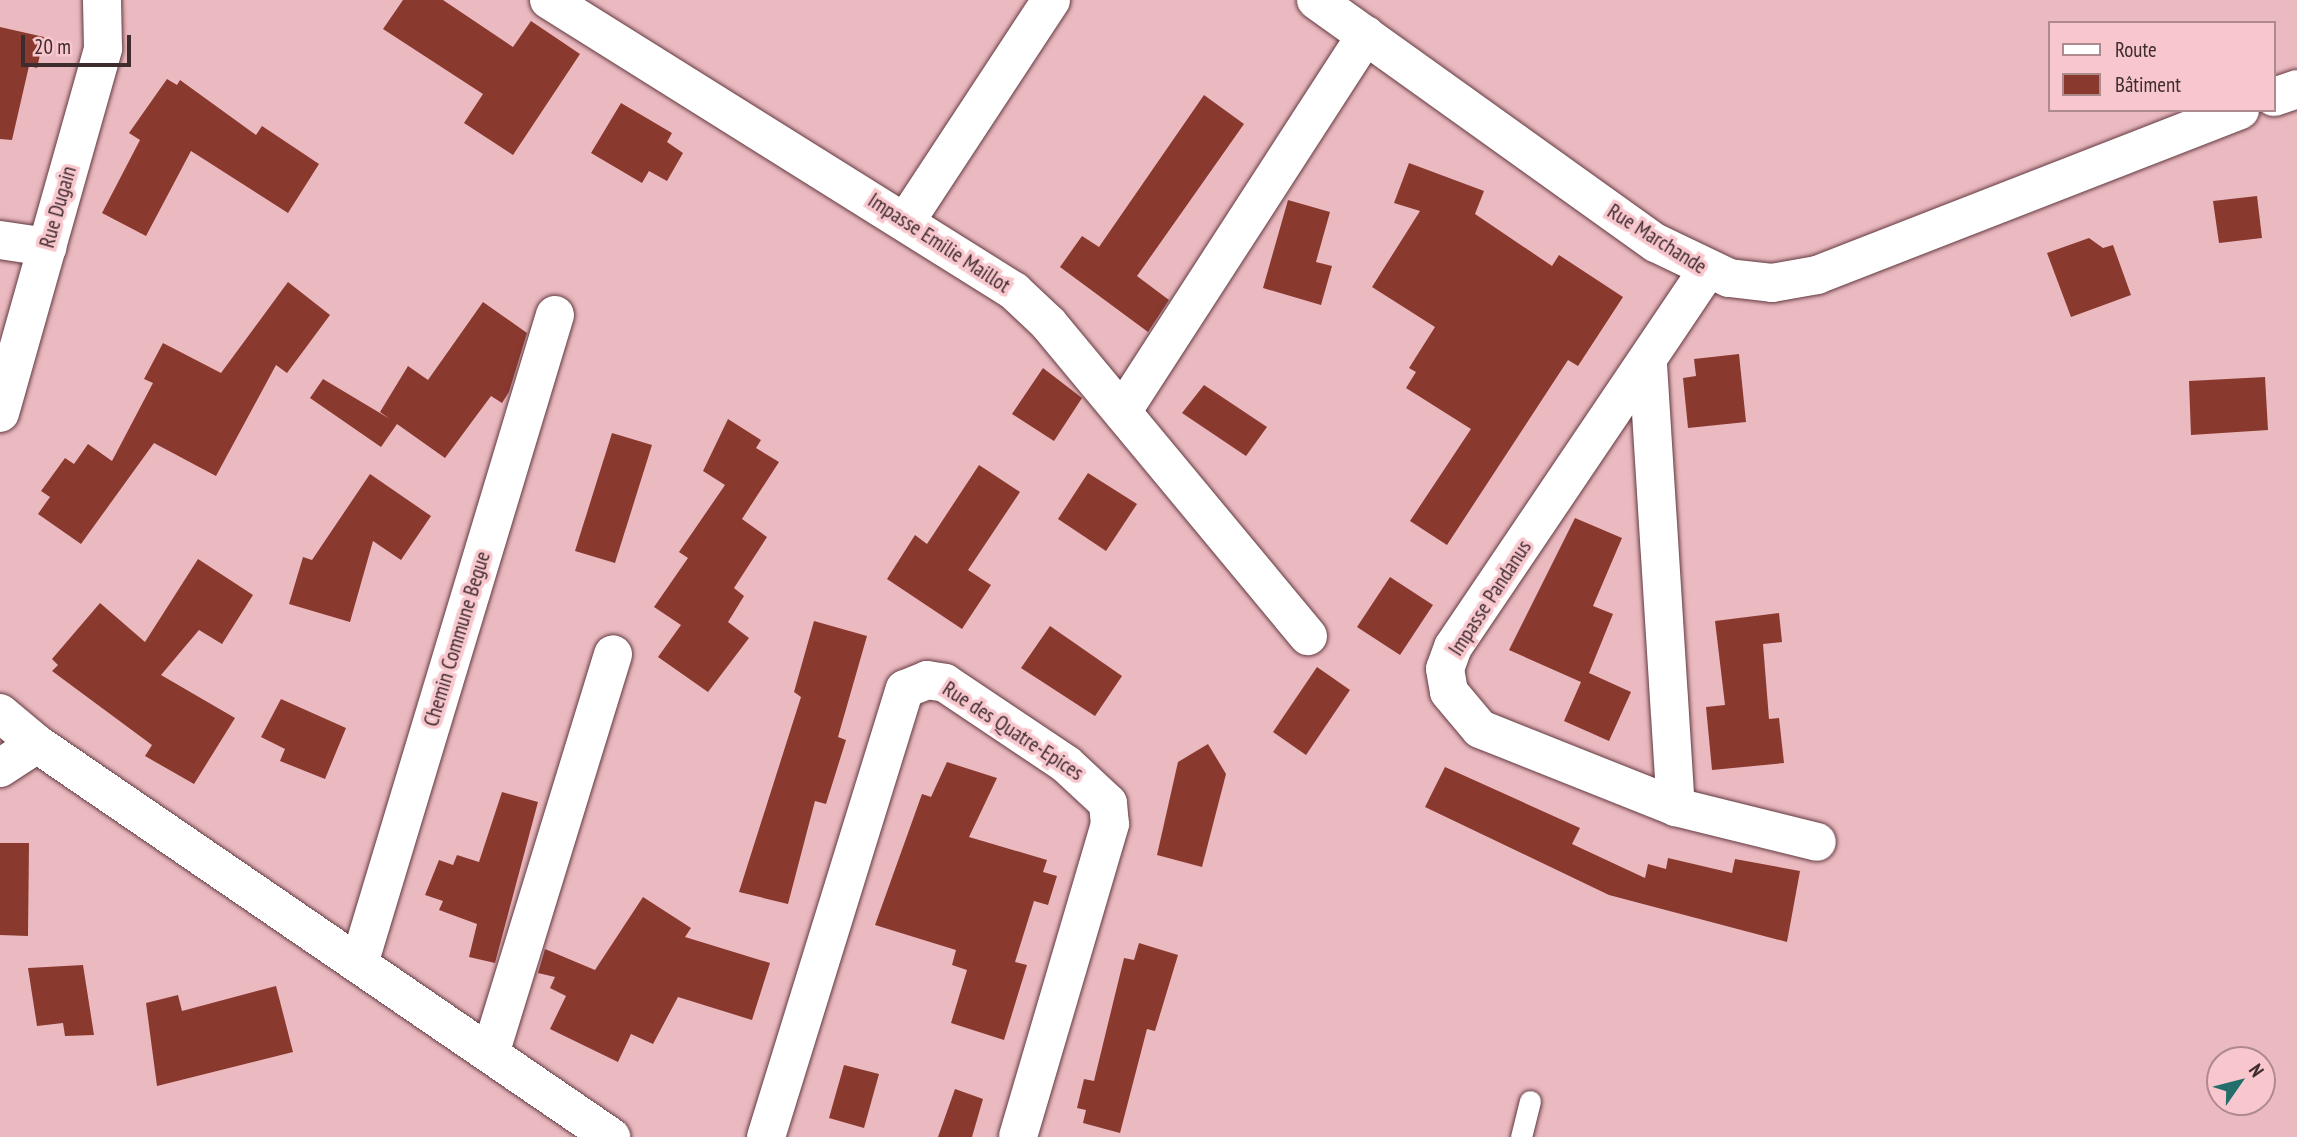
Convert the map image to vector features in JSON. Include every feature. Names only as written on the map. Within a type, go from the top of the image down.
[{"type":"street","name":"Rue Dugain","points":[[0,413],[103,48],[102,0]]},
{"type":"street","name":"Impasse Emilie Maillot","points":[[549,0],[906,220],[1014,291],[1122,412],[1308,636]]},
{"type":"street","points":[[906,220],[1051,0]]},
{"type":"street","name":"Rue Marchande","points":[[1316,0],[1706,272],[1772,283],[1817,275],[2236,112]]},
{"type":"street","points":[[1122,412],[1366,35]]},
{"type":"street","points":[[2276,96],[2297,89]]},
{"type":"street","points":[[0,240],[47,247]]},
{"type":"street","name":"Impasse Pandanus","points":[[1706,272],[1648,365],[1453,648],[1445,669],[1449,692],[1480,729],[1676,807],[1817,842]]},
{"type":"street","name":"Chemin Commune Begue","points":[[359,964],[555,315]]},
{"type":"street","points":[[1648,365],[1676,807]]},
{"type":"street","points":[[491,1051],[613,654]]},
{"type":"street","name":"Rue des Quatre-Epices","points":[[766,1137],[905,689],[927,680],[945,683],[1066,764],[1108,803],[1110,824],[1018,1137]]},
{"type":"street","points":[[0,713],[37,744],[491,1051],[611,1137]]},
{"type":"street","points":[[0,768],[37,744]]},
{"type":"lane","points":[[1521,1137],[1531,1101]]},
{"type":"building","points":[[403,0],[443,0],[513,47],[531,21],[580,54],[513,155],[464,123],[483,94],[383,29]]},
{"type":"building","points":[[0,27],[44,37],[37,68],[29,66],[12,140],[0,139]]},
{"type":"building","points":[[167,79],[177,85],[180,80],[256,135],[262,126],[319,164],[288,213],[191,151],[146,236],[102,213],[140,140],[129,133]]},
{"type":"building","points":[[1204,95],[1244,124],[1137,276],[1169,300],[1148,332],[1060,267],[1082,236],[1099,247]]},
{"type":"building","points":[[621,103],[672,133],[667,142],[683,153],[667,181],[649,171],[642,183],[591,153]]},
{"type":"building","points":[[1409,163],[1484,191],[1475,214],[1552,266],[1559,255],[1623,297],[1578,366],[1568,360],[1447,545],[1410,521],[1471,429],[1406,388],[1416,372],[1409,368],[1435,327],[1372,287],[1420,211],[1394,203]]},
{"type":"building","points":[[2257,196],[2262,238],[2219,243],[2213,201]]},
{"type":"building","points":[[1288,200],[1330,212],[1316,262],[1332,266],[1321,305],[1263,288]]},
{"type":"building","points":[[2089,238],[2103,248],[2113,245],[2131,295],[2071,317],[2047,253]]},
{"type":"building","points":[[288,282],[330,315],[287,373],[276,365],[216,476],[154,443],[81,544],[38,514],[50,497],[41,491],[65,458],[74,464],[88,444],[112,461],[153,383],[144,379],[163,343],[221,373]]},
{"type":"building","points":[[483,302],[527,333],[509,392],[502,403],[491,396],[445,458],[397,424],[381,447],[310,398],[323,379],[390,419],[380,412],[408,366],[428,380]]},
{"type":"building","points":[[1739,354],[1746,422],[1688,428],[1683,378],[1696,376],[1694,359]]},
{"type":"building","points":[[1043,368],[1082,398],[1054,441],[1012,414]]},
{"type":"building","points":[[2265,377],[2268,430],[2191,435],[2189,381]]},
{"type":"building","points":[[1204,385],[1267,427],[1246,456],[1182,413]]},
{"type":"building","points":[[728,419],[761,440],[756,448],[779,462],[742,519],[767,537],[734,588],[744,596],[728,622],[749,638],[708,692],[658,657],[681,625],[654,607],[688,558],[679,552],[725,485],[703,471]]},
{"type":"building","points":[[612,433],[652,445],[615,563],[575,551]]},
{"type":"building","points":[[979,465],[1020,492],[968,570],[991,585],[962,629],[887,579],[915,535],[927,544]]},
{"type":"building","points":[[1088,473],[1137,504],[1106,551],[1058,519]]},
{"type":"building","points":[[370,474],[431,516],[401,560],[373,541],[350,622],[289,604],[303,557],[312,560]]},
{"type":"building","points":[[1575,518],[1622,538],[1593,606],[1613,614],[1589,673],[1631,692],[1609,741],[1564,721],[1581,682],[1509,650]]},
{"type":"building","points":[[198,559],[253,595],[222,644],[199,630],[161,675],[235,718],[194,784],[145,756],[152,745],[52,671],[58,665],[52,659],[100,603],[145,642]]},
{"type":"building","points":[[1390,577],[1433,605],[1400,655],[1357,627]]},
{"type":"building","points":[[1779,613],[1782,642],[1763,644],[1769,719],[1779,718],[1784,763],[1712,770],[1706,707],[1725,705],[1715,621]]},
{"type":"building","points":[[814,621],[867,636],[838,737],[846,740],[826,804],[815,801],[788,904],[739,892],[801,697],[794,692]]},
{"type":"building","points":[[1050,626],[1122,676],[1095,716],[1021,668]]},
{"type":"building","points":[[1317,667],[1350,690],[1306,755],[1273,732]]},
{"type":"building","points":[[281,699],[346,728],[325,779],[280,761],[285,749],[261,737]]},
{"type":"building","points":[[1208,744],[1226,774],[1202,867],[1157,855],[1178,762]]},
{"type":"building","points":[[947,762],[997,778],[969,837],[1047,860],[1043,872],[1057,876],[1048,905],[1034,901],[1015,962],[1027,965],[1004,1040],[951,1023],[967,970],[952,965],[956,950],[875,925],[922,794],[931,797]]},
{"type":"building","points":[[1445,767],[1580,828],[1572,844],[1645,878],[1648,864],[1666,869],[1668,858],[1732,873],[1735,859],[1800,871],[1787,942],[1609,895],[1425,807]]},
{"type":"building","points":[[502,792],[538,802],[495,963],[469,957],[477,924],[439,910],[443,901],[425,895],[439,860],[453,865],[457,855],[479,862]]},
{"type":"building","points":[[0,843],[29,843],[28,936],[0,935]]},
{"type":"building","points":[[643,897],[691,928],[685,937],[770,963],[752,1020],[678,997],[653,1044],[631,1034],[618,1062],[550,1029],[566,996],[550,988],[555,977],[538,973],[545,949],[595,970]]},
{"type":"building","points":[[1139,943],[1178,955],[1155,1031],[1147,1029],[1120,1133],[1083,1123],[1086,1110],[1077,1108],[1084,1079],[1094,1081],[1124,958],[1134,960]]},
{"type":"building","points":[[83,965],[94,1035],[65,1036],[63,1023],[37,1026],[28,968]]},
{"type":"building","points":[[276,986],[293,1052],[157,1086],[146,1003],[178,995],[182,1011]]},
{"type":"building","points":[[844,1065],[879,1074],[864,1128],[829,1118]]},
{"type":"building","points":[[955,1089],[983,1099],[972,1137],[938,1137]]}]
